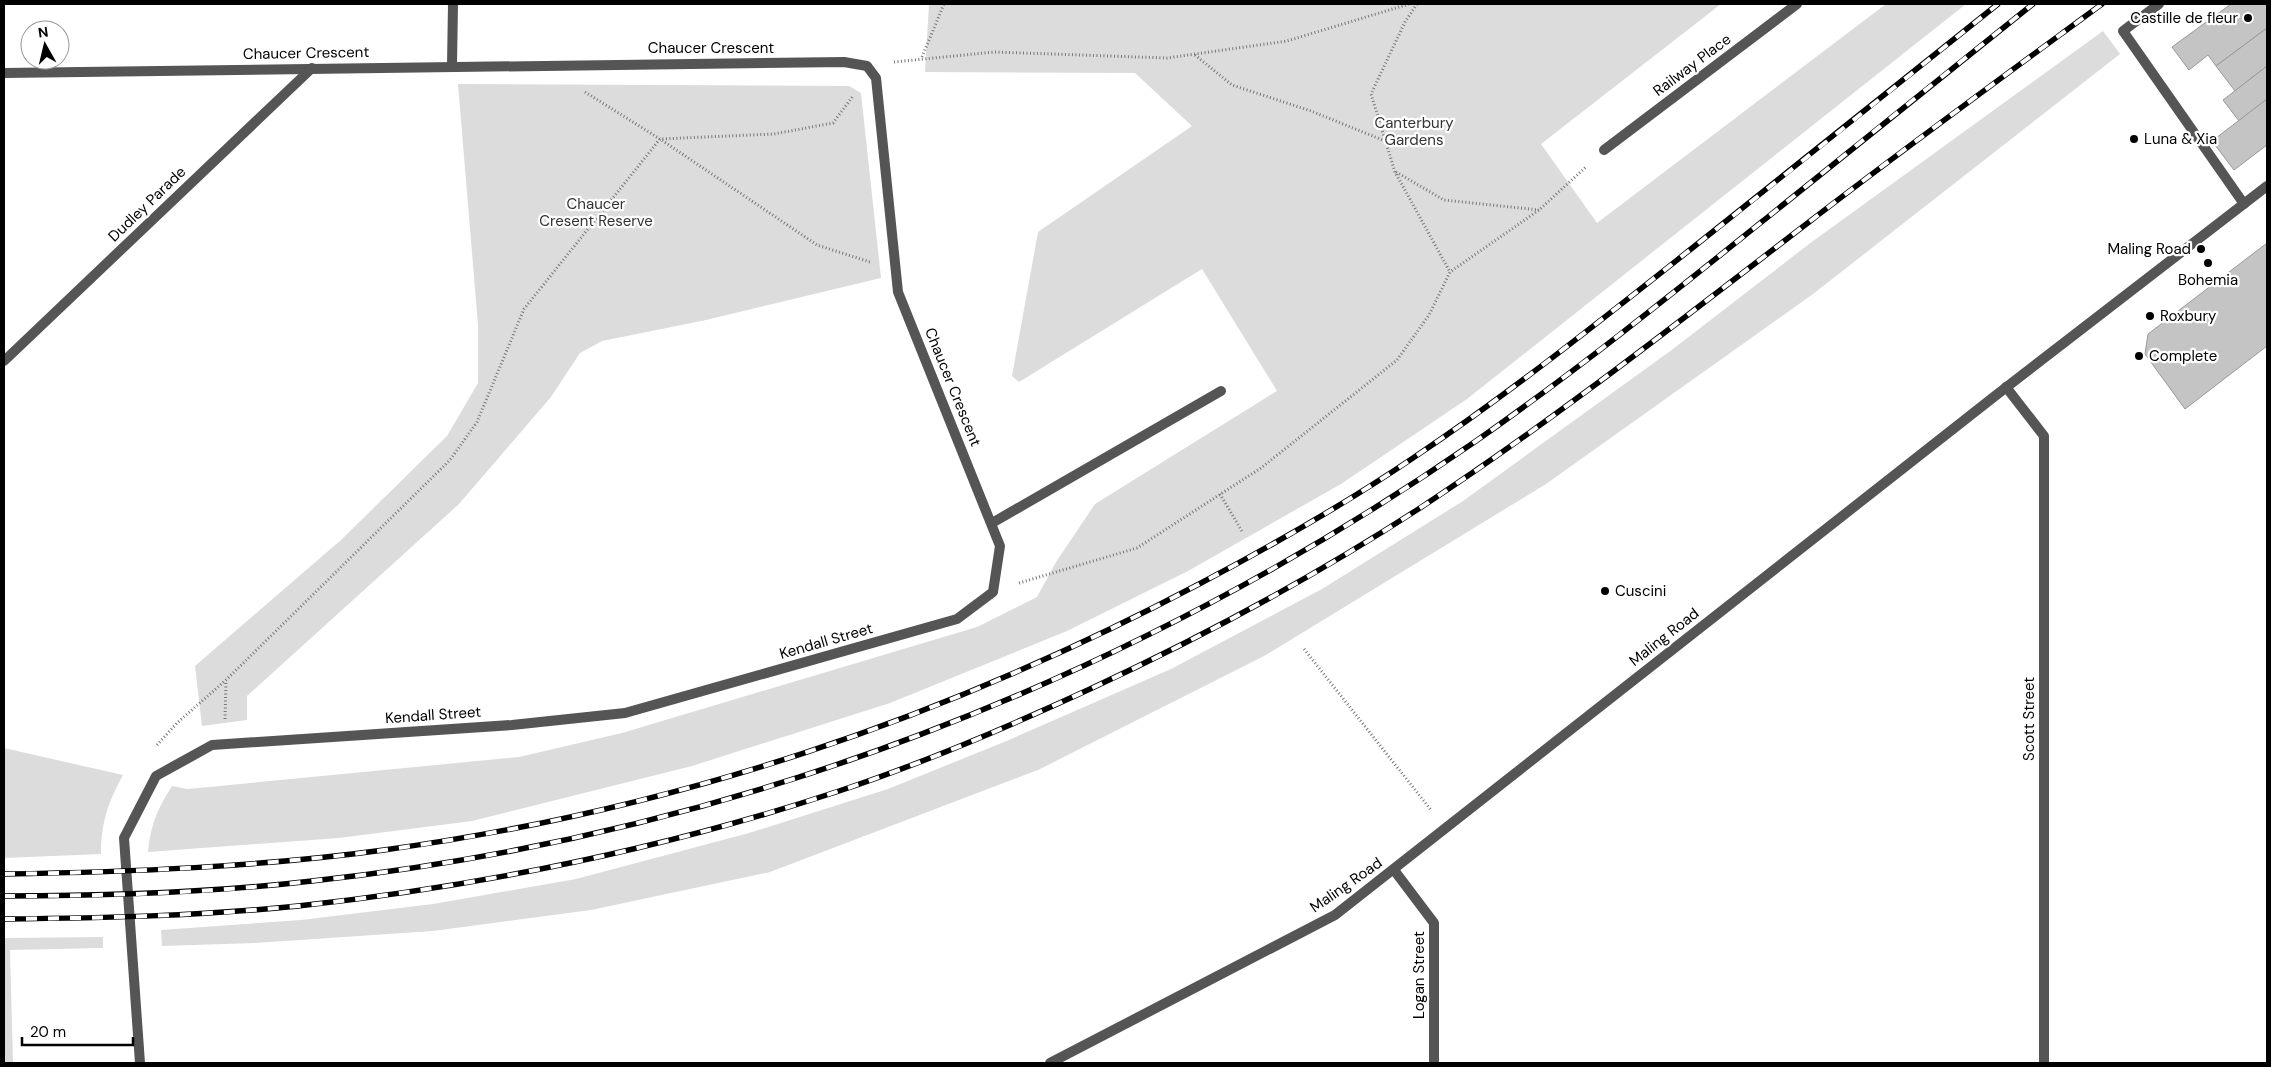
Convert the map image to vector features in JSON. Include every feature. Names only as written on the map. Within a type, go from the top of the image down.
[{"type":"street","points":[[452,65],[453,4]]},
{"type":"street","name":"Railway Place","points":[[1604,150],[1797,4]]},
{"type":"street","points":[[2159,4],[2123,31],[2244,204]]},
{"type":"street","name":"Chaucer Crescent","points":[[4,72],[452,65],[844,62],[866,66],[876,78],[898,292],[1000,546],[993,592]]},
{"type":"street","name":"Dudley Parade","points":[[4,361],[312,68]]},
{"type":"street","name":"Maling Road","points":[[1050,1063],[1335,915],[2006,387],[2267,186]]},
{"type":"street","name":"Scott Street","points":[[2006,387],[2044,436],[2044,1063]]},
{"type":"street","points":[[992,523],[1221,391]]},
{"type":"street","name":"Kendall Street","points":[[140,1063],[124,838],[156,776],[212,745],[512,725],[626,713],[957,619],[993,592]]},
{"type":"street","name":"Logan Street","points":[[1394,870],[1434,923],[1434,1063]]},
{"type":"path","points":[[922,57],[944,4]]},
{"type":"path","points":[[154,750],[177,723],[226,680],[450,460],[477,422],[524,309],[660,139],[774,134],[833,123],[856,90],[866,66],[922,57],[994,52],[1167,58],[1287,41],[1409,4]]},
{"type":"path","points":[[1417,4],[1405,22],[1371,94],[1395,172],[1450,272]]},
{"type":"path","points":[[1194,54],[1232,85],[1311,111],[1386,141]]},
{"type":"path","points":[[580,89],[660,139],[817,245],[896,271]]},
{"type":"path","points":[[993,592],[1137,548],[1261,468],[1397,360],[1429,315],[1450,272],[1539,210],[1604,150]]},
{"type":"path","points":[[1395,172],[1444,200],[1539,210]]},
{"type":"path","points":[[1220,494],[1243,533]]},
{"type":"path","points":[[1304,649],[1446,828]]},
{"type":"path","points":[[225,745],[226,680]]},
{"type":"green space","name":"Canterbury Gardens","points":[[929,4],[1721,4],[1541,144],[1597,223],[1886,4],[1966,4],[1467,399],[1341,484],[1188,571],[1067,631],[890,703],[692,766],[472,821],[339,838],[148,852],[156,818],[162,802],[172,786],[188,789],[519,757],[622,733],[977,627],[1037,597],[1056,562],[1095,504],[1277,391],[1202,269],[1019,382],[1012,376],[1038,232],[1192,126],[1135,73],[925,72]]},
{"type":"green space","points":[[2103,31],[2120,54],[1813,294],[1546,484],[1266,655],[1038,770],[770,872],[591,910],[433,931],[255,943],[162,946],[161,930],[301,920],[433,904],[576,879],[749,833],[888,789],[1004,742],[1171,669],[1322,589],[1463,501],[1673,349],[1809,244]]},
{"type":"green space","name":"Chaucer Cresent Reserve","points":[[458,84],[849,86],[861,93],[881,278],[706,320],[602,341],[580,353],[551,397],[459,504],[247,696],[247,720],[202,726],[195,666],[341,540],[447,436],[478,383],[478,325]]},
{"type":"green space","points":[[4,748],[123,775],[106,813],[102,832],[101,854],[4,858]]},
{"type":"green space","points":[[103,937],[103,948],[10,950],[13,1063],[4,1063],[4,938]]},
{"type":"building","points":[[2231,4],[2267,4],[2267,28],[2216,66],[2208,55],[2189,70],[2172,47]]},
{"type":"building","points":[[2267,28],[2267,66],[2235,91],[2216,66]]},
{"type":"building","points":[[2267,66],[2267,99],[2239,121],[2223,100]]},
{"type":"building","points":[[2267,99],[2267,145],[2234,170],[2212,141]]},
{"type":"building","points":[[2267,243],[2267,346],[2185,409],[2145,354],[2148,334]]},
{"type":"railway","points":[[4,874],[99,872],[242,865],[384,850],[492,833],[598,811],[702,784],[804,753],[905,717],[1005,677],[1103,632],[1228,569],[1335,508],[1413,458],[1485,408],[1589,330],[1998,4]]},
{"type":"railway","points":[[4,896],[158,893],[312,881],[469,859],[623,827],[774,785],[921,734],[1066,674],[1207,605],[1343,527],[1476,441],[1632,325],[2033,4]]},
{"type":"railway","points":[[4,919],[151,916],[298,906],[435,888],[572,863],[706,831],[839,791],[966,744],[1028,717],[1133,669],[1217,627],[1340,558],[1420,508],[1568,405],[1955,112],[2102,4]]},
{"type":"place","name":"Castille de fleur","points":[[2248,18]]},
{"type":"place","name":"Luna & Xia","points":[[2134,139]]},
{"type":"place","name":"Maling Road","points":[[2201,249]]},
{"type":"place","name":"Bohemia","points":[[2208,263]]},
{"type":"place","name":"Roxbury","points":[[2150,316]]},
{"type":"place","name":"Complete","points":[[2139,356]]},
{"type":"place","name":"Cuscini","points":[[1605,591]]}]
